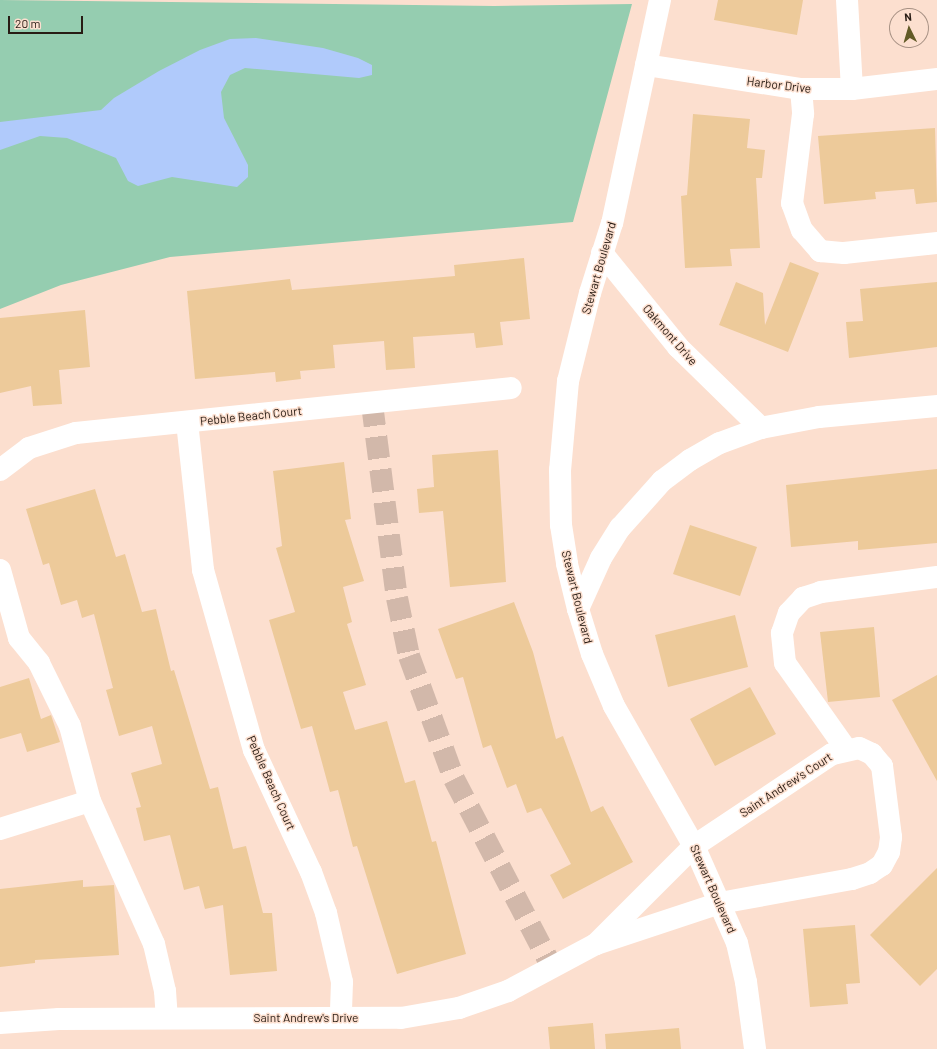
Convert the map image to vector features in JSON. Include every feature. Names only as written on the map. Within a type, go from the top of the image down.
[{"type":"street","name":"Stewart Boulevard","points":[[660,0],[612,223],[602,253],[568,381],[560,470],[561,525],[567,564],[578,609],[592,654],[614,706],[694,846],[737,943],[743,969],[755,1049]]},
{"type":"street","points":[[847,0],[852,89]]},
{"type":"street","name":"Harbor Drive","points":[[646,65],[800,89],[852,89],[937,79]]},
{"type":"street","points":[[800,89],[803,114],[792,203],[802,230],[820,251],[844,253],[937,243]]},
{"type":"street","name":"Oakmont Drive","points":[[602,253],[678,347],[761,428]]},
{"type":"street","name":"Pebble Beach Court","points":[[0,470],[29,448],[76,433],[511,388]]},
{"type":"street","points":[[578,609],[601,558],[620,528],[662,481],[690,460],[720,443],[761,428],[819,417],[937,406]]},
{"type":"street","name":"Pebble Beach Court","points":[[186,422],[203,570],[254,750],[311,872],[326,913],[342,982],[341,1018]]},
{"type":"street","points":[[0,570],[10,636],[39,663],[70,726],[90,801],[154,944],[165,991],[167,1018]]},
{"type":"street","points":[[846,749],[785,663],[782,632],[789,613],[803,598],[821,592],[937,577]]},
{"type":"street","name":"Saint Andrew's Court","points":[[858,748],[872,754],[882,766],[891,837],[889,852],[882,865],[852,879],[720,903],[596,944],[694,846],[832,754],[846,749],[858,748]]},
{"type":"street","points":[[0,829],[90,801]]},
{"type":"street","name":"Saint Andrew's Drive","points":[[0,1023],[59,1019],[401,1018],[459,1008],[508,991],[596,944]]},
{"type":"green space","points":[[0,0],[494,6],[632,4],[573,222],[170,257],[61,285],[0,309]]},
{"type":"water","points":[[256,38],[323,48],[358,58],[372,65],[372,75],[359,78],[245,68],[230,75],[221,92],[224,118],[248,165],[248,177],[237,187],[172,177],[138,186],[128,181],[116,158],[67,138],[40,136],[0,150],[0,122],[101,110],[114,98],[159,71],[200,50],[230,39]]},
{"type":"building","points":[[718,0],[803,0],[797,35],[714,20]]},
{"type":"building","points":[[693,114],[750,119],[747,148],[765,150],[762,178],[756,178],[760,248],[730,249],[732,266],[685,268],[681,196],[687,195]]},
{"type":"building","points":[[935,128],[937,202],[916,204],[914,189],[875,192],[876,199],[824,204],[818,136]]},
{"type":"building","points":[[524,258],[530,319],[500,322],[503,345],[476,348],[474,333],[413,337],[415,368],[386,370],[384,341],[333,345],[335,368],[300,371],[301,379],[276,382],[275,372],[195,379],[187,291],[290,279],[292,290],[455,276],[454,265]]},
{"type":"building","points":[[790,262],[819,273],[788,352],[719,325],[736,282],[763,293],[765,325]]},
{"type":"building","points":[[937,282],[937,347],[849,358],[846,322],[863,321],[860,289]]},
{"type":"building","points":[[85,310],[90,367],[59,370],[62,404],[33,406],[31,386],[0,393],[0,318]]},
{"type":"building","points":[[498,450],[506,582],[450,587],[443,511],[419,513],[417,489],[434,487],[432,455]]},
{"type":"building","points":[[344,462],[351,519],[345,520],[364,581],[343,587],[352,622],[347,624],[366,685],[343,692],[355,730],[387,721],[405,783],[415,780],[432,842],[436,841],[466,954],[397,974],[357,846],[353,847],[338,790],[330,792],[312,726],[301,729],[269,620],[295,612],[276,548],[282,546],[273,471]]},
{"type":"building","points":[[937,469],[937,543],[858,550],[858,541],[791,547],[786,485]]},
{"type":"building","points":[[95,489],[116,557],[125,554],[142,612],[156,609],[171,671],[174,670],[210,789],[218,787],[233,849],[246,846],[263,913],[272,913],[277,971],[230,975],[223,905],[205,909],[199,886],[184,890],[170,835],[144,841],[136,808],[141,807],[131,773],[162,764],[152,726],[119,736],[106,690],[113,688],[94,614],[82,618],[77,600],[61,605],[49,563],[43,565],[26,509]]},
{"type":"building","points":[[690,525],[757,547],[740,596],[673,574]]},
{"type":"building","points":[[514,602],[533,652],[556,739],[563,736],[591,812],[603,806],[633,862],[563,899],[550,875],[571,864],[541,808],[527,813],[516,784],[507,788],[491,745],[483,748],[463,677],[456,679],[438,629]]},
{"type":"building","points":[[735,615],[748,667],[668,687],[655,635]]},
{"type":"building","points":[[874,627],[880,697],[828,702],[820,632]]},
{"type":"building","points":[[937,675],[937,781],[892,700]]},
{"type":"building","points":[[29,678],[41,719],[51,715],[60,742],[27,752],[21,733],[0,739],[0,687]]},
{"type":"building","points":[[750,687],[776,734],[715,766],[690,719]]},
{"type":"building","points":[[937,868],[937,969],[920,986],[870,935]]},
{"type":"building","points":[[83,880],[83,887],[114,885],[119,955],[35,960],[35,963],[0,967],[0,889]]},
{"type":"building","points":[[855,925],[860,983],[846,984],[848,1004],[810,1007],[803,929]]},
{"type":"building","points":[[593,1023],[595,1049],[550,1049],[548,1027]]},
{"type":"building","points":[[679,1028],[681,1049],[606,1049],[605,1034]]},
{"type":"tunnel","points":[[372,404],[397,598],[409,656],[454,779],[552,967]]}]
